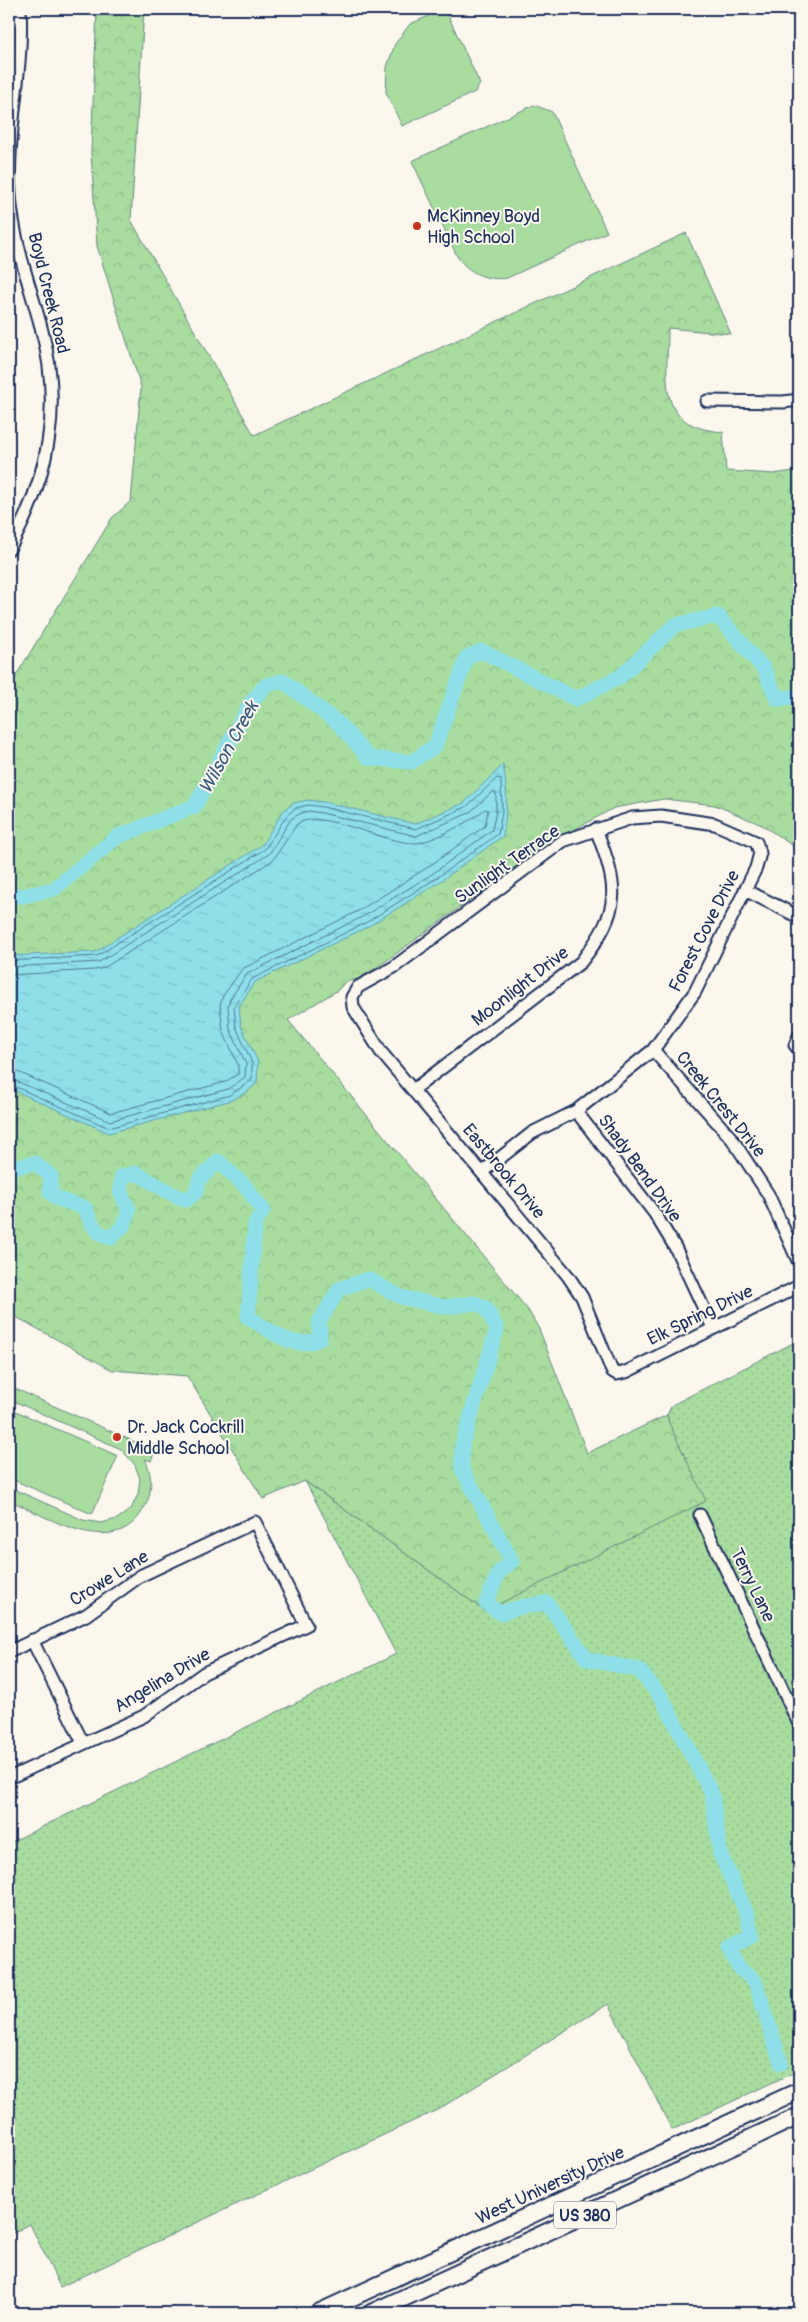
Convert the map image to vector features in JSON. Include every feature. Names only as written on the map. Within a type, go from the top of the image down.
[{"type":"highway","name":"West University Drive","points":[[318,2313],[338,2309],[799,2092]]},
{"type":"highway","name":"US 380","points":[[370,2313],[799,2116]]},
{"type":"street","name":"Boyd Creek Road","points":[[9,549],[26,518],[38,488],[46,456],[52,408],[45,344],[16,237],[11,207],[10,161],[14,40],[20,9]]},
{"type":"street","points":[[707,401],[783,402],[799,400]]},
{"type":"street","name":"Sunlight Terrace","points":[[352,997],[358,987],[394,967],[563,841],[632,818],[661,816],[715,824],[746,836],[756,842],[759,847]]},
{"type":"street","name":"Moonlight Drive","points":[[413,1090],[581,962],[598,939],[610,917],[614,894],[612,875],[596,829]]},
{"type":"street","name":"Forest Cove Drive","points":[[482,1172],[532,1133],[576,1111],[653,1050],[696,992],[756,868],[760,853],[759,847]]},
{"type":"street","points":[[745,890],[799,917]]},
{"type":"street","name":"Eastbrook Drive","points":[[352,997],[353,1007],[381,1052],[568,1276],[582,1297],[609,1367],[617,1374]]},
{"type":"street","name":"Creek Crest Drive","points":[[653,1050],[732,1139],[768,1194],[799,1263]]},
{"type":"street","name":"Shady Bend Drive","points":[[576,1111],[655,1214],[675,1247],[713,1328]]},
{"type":"street","name":"Elk Spring Drive","points":[[617,1374],[626,1372],[799,1286]]},
{"type":"street","name":"Terry Lane","points":[[700,1516],[799,1724]]},
{"type":"street","name":"Angelina Drive","points":[[9,1778],[144,1716],[204,1673],[306,1625],[255,1522]]},
{"type":"street","name":"Crowe Lane","points":[[9,1652],[86,1615],[140,1576],[255,1522]]},
{"type":"street","points":[[32,1640],[83,1743]]},
{"type":"green space","points":[[97,9],[144,9],[131,220],[254,435],[686,233],[731,334],[668,328],[667,383],[675,411],[685,421],[701,428],[723,432],[726,471],[774,474],[799,470],[799,850],[762,825],[715,805],[664,799],[614,808],[544,846],[379,966],[358,979],[345,982],[338,990],[288,1020],[528,1310],[539,1329],[587,1453],[667,1415],[706,1501],[485,1611],[305,1481],[263,1499],[187,1376],[112,1370],[9,1313],[9,682],[14,679],[112,518],[131,501],[141,387],[97,246],[91,152]]},
{"type":"green space","points":[[445,9],[480,84],[475,92],[402,126],[386,92],[387,67],[395,44],[410,24]]},
{"type":"green space","points":[[534,105],[552,112],[607,232],[507,278],[485,277],[472,271],[457,256],[412,161]]},
{"type":"green space","points":[[799,1340],[799,2070],[672,2130],[608,2004],[439,2109],[60,2287],[30,2224],[9,2235],[9,1843],[396,1654],[305,1481],[485,1611],[669,1423],[667,1415],[672,1405]]},
{"type":"green space","points":[[9,1386],[155,1451],[151,1461],[145,1459],[151,1478],[149,1498],[143,1510],[130,1525],[115,1532],[98,1533],[79,1530],[60,1524],[9,1500],[9,1487],[83,1520],[101,1523],[117,1519],[131,1509],[138,1494],[140,1479],[135,1465],[121,1449],[9,1399]]},
{"type":"green space","points":[[9,1408],[118,1456],[92,1514],[9,1478]]},
{"type":"water","points":[[503,765],[506,801],[503,836],[438,883],[369,926],[255,982],[239,1006],[241,1026],[258,1062],[257,1083],[247,1092],[232,1100],[109,1133],[9,1088],[9,956],[95,952],[262,845],[283,811],[294,803],[308,800],[324,802],[415,824],[464,803]]},
{"type":"waterway","name":"Wilson Creek","points":[[9,895],[22,896],[54,889],[117,837],[195,806],[251,702],[266,685],[283,681],[338,723],[369,758],[411,762],[435,746],[467,657],[482,651],[576,699],[621,676],[675,625],[718,616],[764,669],[777,699],[799,696]]},
{"type":"waterway","points":[[9,1168],[35,1163],[51,1176],[50,1192],[58,1199],[85,1208],[97,1230],[111,1238],[124,1225],[129,1210],[120,1191],[122,1176],[136,1173],[186,1200],[196,1192],[199,1180],[218,1161],[244,1185],[263,1210],[255,1224],[248,1317],[283,1338],[292,1341],[301,1343],[311,1342],[320,1338],[319,1322],[339,1289],[368,1279],[401,1297],[446,1307],[475,1303],[486,1308],[497,1329],[462,1445],[462,1469],[512,1561],[499,1572],[486,1603],[500,1613],[525,1606],[547,1603],[587,1659],[639,1670],[662,1698],[712,1794],[720,1853],[747,1914],[752,1936],[729,1948],[739,1968],[755,1981],[781,2063]]},
{"type":"place","name":"McKinney Boyd High School","points":[[417,226]]},
{"type":"place","name":"Dr. Jack Cockrill Middle School","points":[[117,1437]]}]
